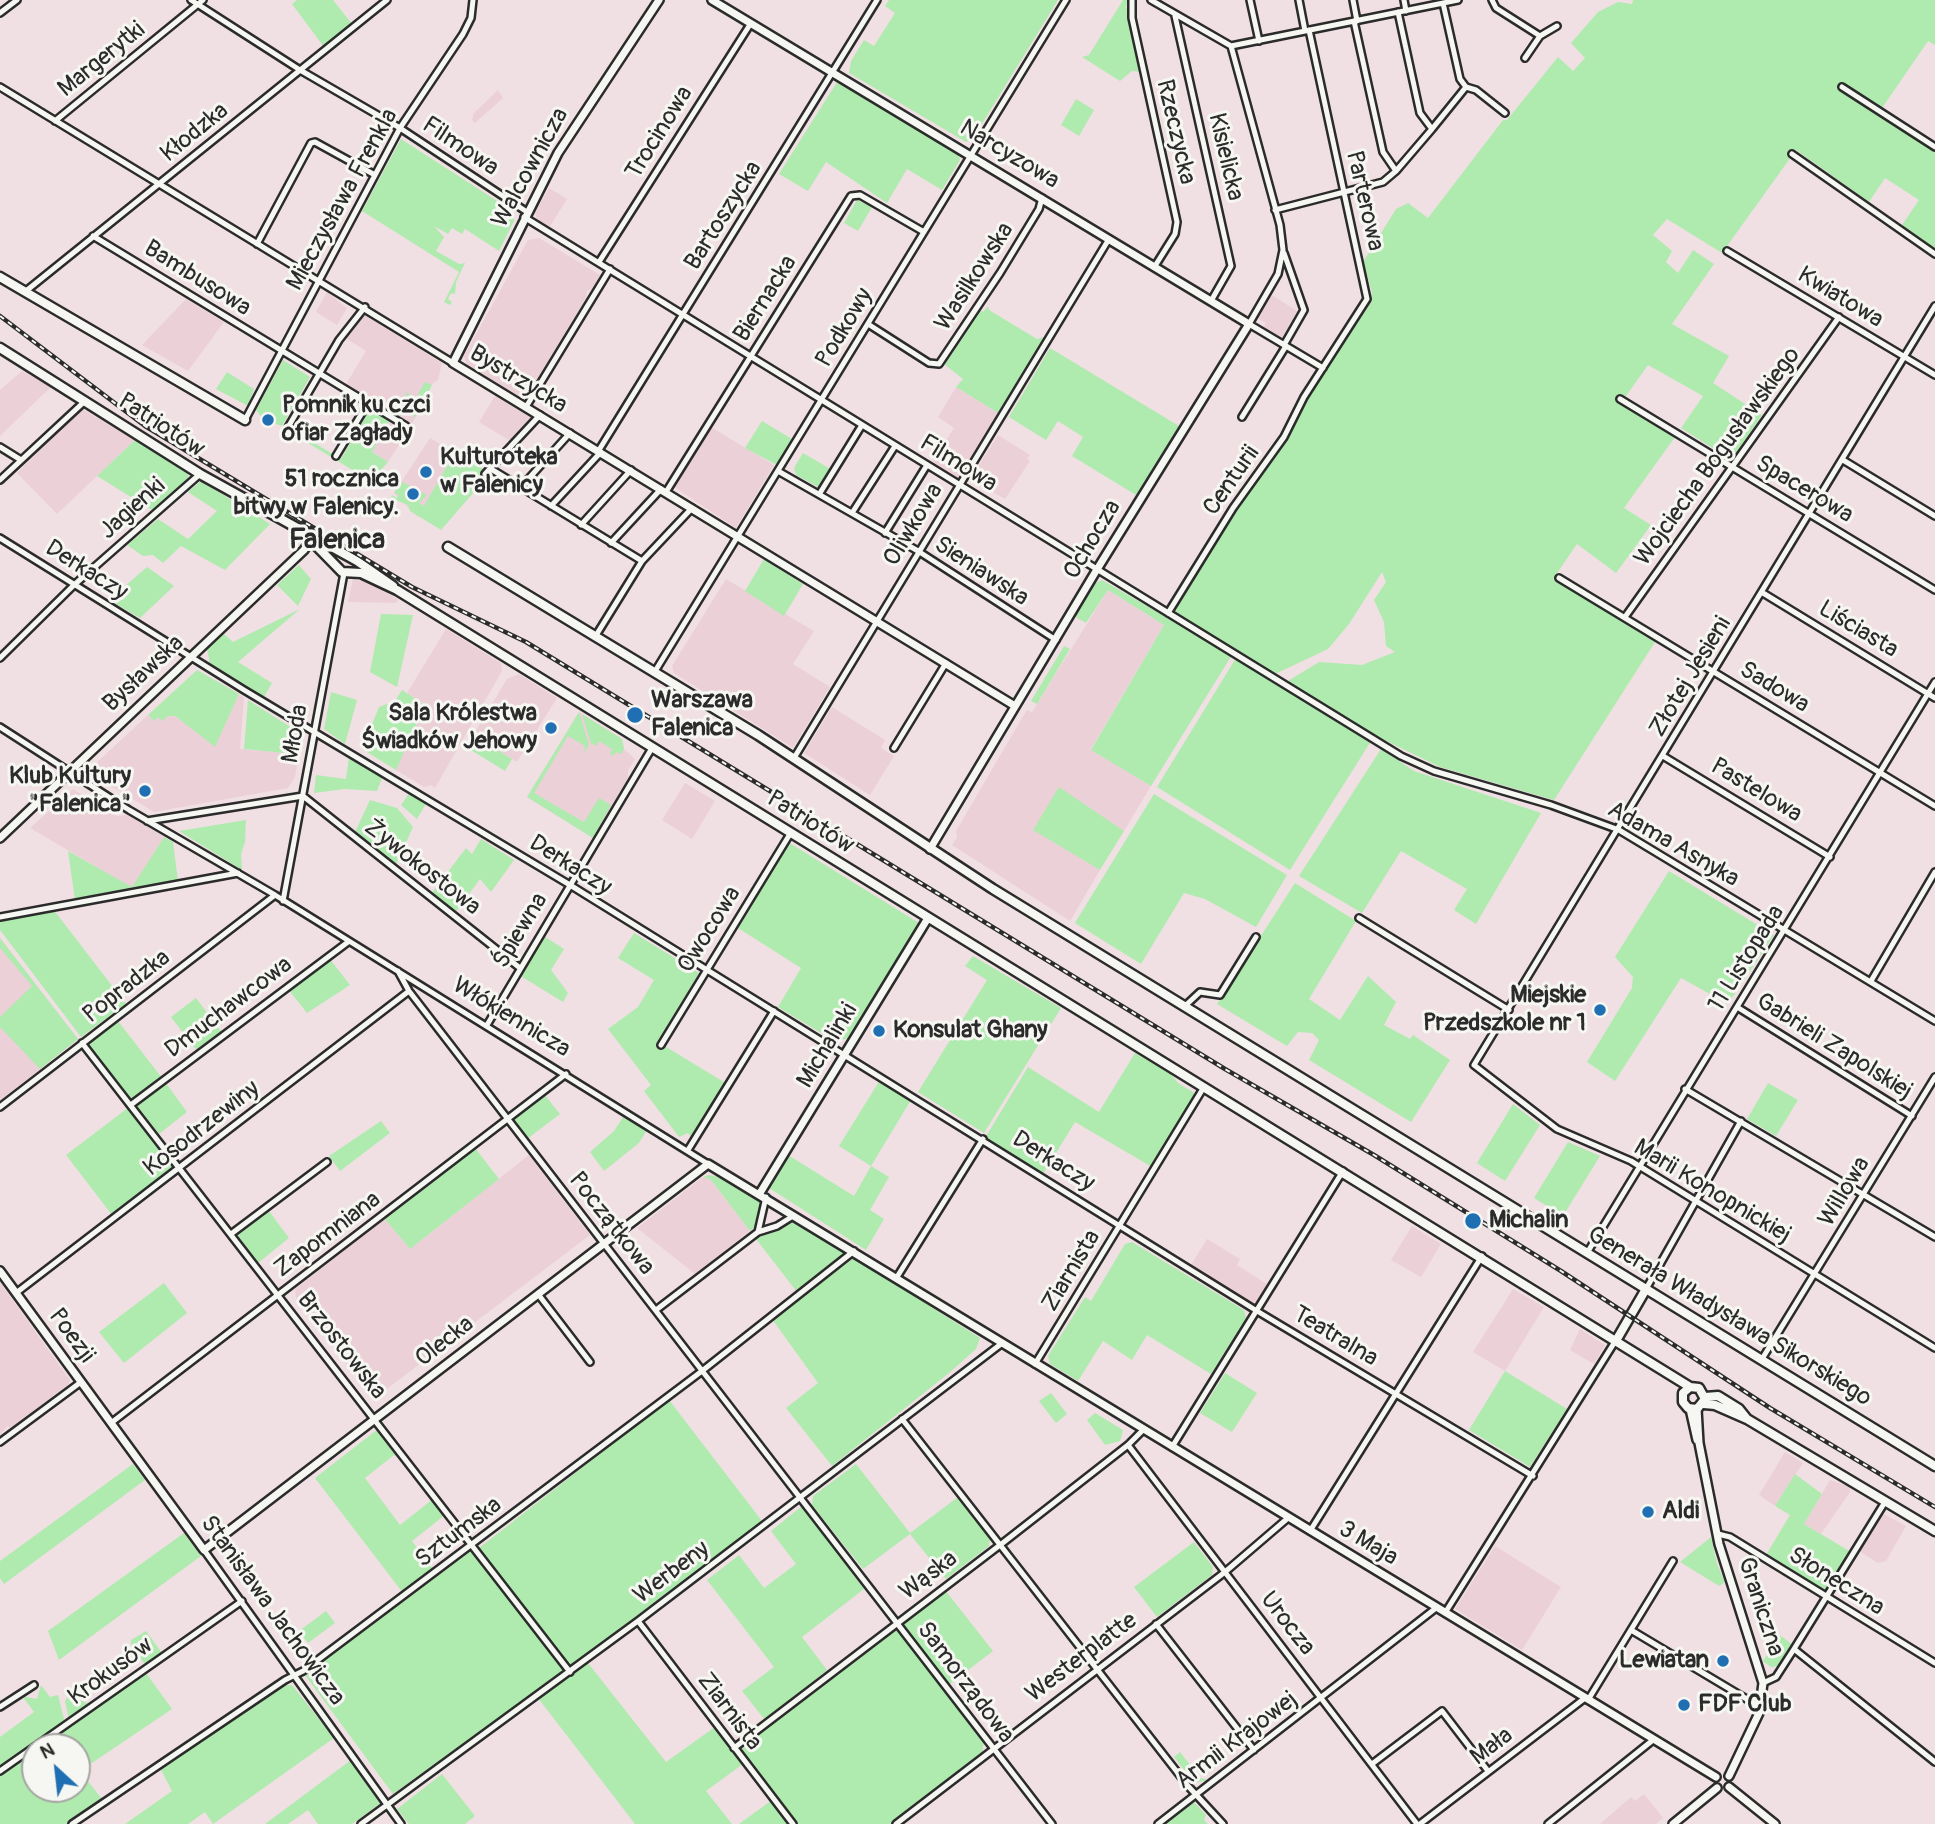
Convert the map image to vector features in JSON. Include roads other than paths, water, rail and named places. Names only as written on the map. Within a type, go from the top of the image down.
[{"type":"main road","name":"Patriotów","points":[[0,277],[246,420]]},
{"type":"main road","name":"Patriotów","points":[[0,348],[200,474],[303,532],[337,566],[397,590]]},
{"type":"main road","name":"Patriotów","points":[[312,539],[357,561],[397,590],[790,834],[1617,1339],[1662,1368],[1687,1390],[1699,1388],[1699,1405],[1718,1396],[1739,1409],[1747,1419],[1935,1531]]},
{"type":"main road","name":"Patriotów","points":[[448,547],[794,758],[930,849],[1216,1026]]},
{"type":"main road","points":[[337,566],[342,553]]},
{"type":"main road","points":[[348,572],[357,561]]},
{"type":"main road","name":"Generała Władysława Sikorskiego","points":[[1216,1026],[1646,1289],[1656,1292],[1935,1466]]},
{"type":"main road","points":[[1617,1339],[1646,1289]]},
{"type":"main road","points":[[1687,1390],[1683,1402],[1699,1405]]},
{"type":"street","points":[[0,13],[17,0]]},
{"type":"street","name":"Filmowa","points":[[191,0],[300,70],[400,128],[525,215],[610,269],[1096,571],[1375,740]]},
{"type":"street","name":"Margerytki","points":[[55,121],[203,0]]},
{"type":"street","name":"Kłodzka","points":[[26,291],[387,0]]},
{"type":"street","name":"Mieczysława Frenkla","points":[[246,420],[400,128],[463,34],[471,18],[472,0]]},
{"type":"street","name":"Walcownicza","points":[[453,363],[558,153],[659,0]]},
{"type":"street","name":"Narcyzowa","points":[[712,0],[1323,368]]},
{"type":"street","name":"Bartoszycka","points":[[551,506],[600,451],[877,0]]},
{"type":"street","name":"Podkowy","points":[[654,673],[1066,0]]},
{"type":"street","name":"Rzeczycka","points":[[1132,0],[1132,18],[1177,222],[1175,234],[1155,267]]},
{"type":"street","points":[[1250,0],[1259,40]]},
{"type":"street","name":"Parterowa","points":[[1299,0],[1367,299],[1323,368]]},
{"type":"street","points":[[1353,0],[1383,152],[1396,172]]},
{"type":"street","points":[[1404,0],[1406,11]]},
{"type":"street","points":[[1155,1],[1231,46],[1458,0]]},
{"type":"street","points":[[1492,0],[1496,8],[1540,36]]},
{"type":"street","points":[[1443,4],[1460,79],[1466,87],[1475,90],[1504,113]]},
{"type":"street","points":[[1398,12],[1420,113],[1432,129]]},
{"type":"street","name":"Kisielicka","points":[[1175,15],[1231,267],[1211,302]]},
{"type":"street","name":"Trocinowa","points":[[599,262],[751,23]]},
{"type":"street","points":[[1525,58],[1540,36],[1557,26]]},
{"type":"street","name":"Ochocza","points":[[1231,46],[1275,209],[1283,250],[1304,310],[1285,346]]},
{"type":"street","name":"Bystrzycka","points":[[0,87],[365,307],[1015,706]]},
{"type":"street","points":[[1275,209],[1380,184],[1396,172],[1466,87]]},
{"type":"street","points":[[1842,87],[1935,147]]},
{"type":"street","points":[[257,244],[310,143],[315,142],[375,174]]},
{"type":"street","points":[[1792,154],[1935,254]]},
{"type":"street","name":"Biernacka","points":[[611,543],[664,490],[853,194],[924,232]]},
{"type":"street","name":"Wasilkowska","points":[[868,324],[929,363],[936,365],[943,360],[1039,209],[1042,198]]},
{"type":"street","name":"Bambusowa","points":[[93,236],[406,426]]},
{"type":"street","name":"Oliwkowa","points":[[794,758],[1109,239]]},
{"type":"street","name":"Ochocza","points":[[930,849],[1096,571],[1249,324],[1278,274],[1283,250]]},
{"type":"street","name":"Kwiatowa","points":[[1727,251],[1935,375]]},
{"type":"street","points":[[526,407],[610,269]]},
{"type":"street","name":"Złotej Jesieni","points":[[1474,1065],[1935,306]]},
{"type":"street","points":[[287,429],[319,374],[365,307]]},
{"type":"street","name":"Wojciecha Bogusławskiego","points":[[1625,617],[1839,317]]},
{"type":"street","points":[[1242,417],[1285,346]]},
{"type":"street","name":"Centurii","points":[[1168,613],[1233,508],[1284,437],[1323,368]]},
{"type":"street","name":"Spacerowa","points":[[1620,399],[1935,590]]},
{"type":"street","points":[[0,480],[85,400]]},
{"type":"street","points":[[336,456],[368,403]]},
{"type":"street","points":[[485,474],[540,415]]},
{"type":"street","points":[[820,493],[862,425]]},
{"type":"street","points":[[521,487],[570,433]]},
{"type":"street","points":[[852,513],[895,446]]},
{"type":"street","points":[[0,447],[22,460]]},
{"type":"street","points":[[1843,460],[1935,516]]},
{"type":"street","points":[[885,533],[927,465]]},
{"type":"street","points":[[491,468],[642,561]]},
{"type":"street","points":[[581,525],[631,470]]},
{"type":"street","name":"Sieniawska","points":[[778,471],[918,551],[1056,640]]},
{"type":"street","name":"Jagienki","points":[[0,658],[74,585],[200,474]]},
{"type":"street","points":[[595,637],[642,561],[692,508]]},
{"type":"street","name":"Derkaczy","points":[[0,538],[190,657],[707,969],[1120,1225]]},
{"type":"street","name":"Bysławska","points":[[0,838],[312,539]]},
{"type":"street","name":"Młoda","points":[[283,901],[314,732],[348,572]]},
{"type":"street","name":"Sadowa","points":[[1559,578],[1935,806]]},
{"type":"street","name":"Liściasta","points":[[1763,593],[1935,698]]},
{"type":"street","points":[[894,748],[946,663]]},
{"type":"street","name":"11 Listopada","points":[[1587,1253],[1935,682]]},
{"type":"street","name":"Włókiennicza","points":[[0,727],[147,821],[275,895],[708,1164],[897,1277],[1001,1344]]},
{"type":"street","name":"Adama Asnyka","points":[[1375,740],[1434,771],[1551,805],[1619,830],[1935,1021]]},
{"type":"street","name":"Śpiewna","points":[[487,1025],[652,748]]},
{"type":"street","name":"Pastelowa","points":[[1663,756],[1830,857]]},
{"type":"street","points":[[147,821],[303,796]]},
{"type":"street","name":"Żywokostowa","points":[[303,796],[520,968]]},
{"type":"street","name":"Owocowa","points":[[661,1045],[790,834]]},
{"type":"street","points":[[1871,981],[1935,872]]},
{"type":"street","points":[[0,917],[238,873]]},
{"type":"street","name":"Popradzka","points":[[0,1107],[275,895]]},
{"type":"street","name":"Michalinki","points":[[763,1195],[928,918]]},
{"type":"street","points":[[1359,918],[1509,1010]]},
{"type":"street","points":[[1185,1006],[1200,992],[1220,995],[1256,937]]},
{"type":"street","name":"Dmuchawcowa","points":[[131,1104],[348,942]]},
{"type":"street","name":"Początkowa","points":[[398,971],[409,992],[800,1497]]},
{"type":"street","name":"Kosodrzewiny","points":[[16,1293],[409,992]]},
{"type":"street","name":"Gabrieli Zapolskiej","points":[[1737,1007],[1912,1116]]},
{"type":"street","points":[[688,1150],[774,1011]]},
{"type":"street","name":"Brzostowska","points":[[82,1043],[279,1294],[569,1672]]},
{"type":"street","name":"Marii Konopnickiej","points":[[1474,1065],[1557,1129],[1640,1167],[1935,1348]]},
{"type":"street","name":"Zapomniana","points":[[111,1423],[566,1074]]},
{"type":"street","name":"Willowa","points":[[1762,1359],[1816,1275],[1935,1077]]},
{"type":"street","name":"Ziarnista","points":[[1035,1364],[1204,1087]]},
{"type":"street","points":[[1685,1089],[1935,1237]]},
{"type":"street","points":[[1646,1289],[1741,1121]]},
{"type":"street","points":[[897,1277],[983,1139]]},
{"type":"street","points":[[231,1234],[327,1162]]},
{"type":"street","name":"Olecka","points":[[204,1550],[708,1164]]},
{"type":"street","points":[[1172,1447],[1343,1171]]},
{"type":"street","points":[[758,1232],[763,1195]]},
{"type":"street","points":[[656,1310],[758,1232],[777,1226],[794,1215]]},
{"type":"street","name":"Teatralna","points":[[1120,1225],[1533,1476]]},
{"type":"street","name":"Sztumska","points":[[72,1824],[296,1675],[702,1371],[854,1251]]},
{"type":"street","points":[[1310,1531],[1482,1256]]},
{"type":"street","name":"Poezji","points":[[0,1271],[111,1423]]},
{"type":"street","points":[[538,1294],[590,1362]]},
{"type":"street","points":[[1445,1613],[1617,1339]]},
{"type":"street","name":"3 Maja","points":[[1001,1344],[1716,1777]]},
{"type":"street","name":"Werbeny","points":[[360,1824],[638,1621],[1001,1344]]},
{"type":"street","points":[[0,1442],[81,1382]]},
{"type":"street","name":"Graniczna","points":[[1699,1405],[1699,1443],[1718,1534],[1763,1683],[1761,1708],[1729,1776]]},
{"type":"street","points":[[902,1419],[1196,1794],[1223,1824]]},
{"type":"street","name":"Stanisława Jachowicza","points":[[111,1423],[296,1675],[401,1824]]},
{"type":"street","name":"Wąska","points":[[734,1748],[1128,1445],[1143,1430]]},
{"type":"street","name":"Urocza","points":[[1128,1445],[1418,1824]]},
{"type":"street","name":"Samorządowa","points":[[800,1497],[1052,1824]]},
{"type":"street","points":[[1763,1683],[1776,1676],[1885,1502]]},
{"type":"street","name":"Westerplatte","points":[[896,1824],[1225,1572],[1278,1530],[1288,1518]]},
{"type":"street","name":"Słoneczna","points":[[1718,1534],[1730,1537],[1935,1663]]},
{"type":"street","name":"Mała","points":[[1418,1824],[1587,1699],[1674,1561]]},
{"type":"street","name":"Krokusów","points":[[0,1771],[242,1601]]},
{"type":"street","name":"Armii Krajowej","points":[[1158,1824],[1436,1608]]},
{"type":"street","name":"Ziarnista","points":[[638,1621],[793,1824]]},
{"type":"street","points":[[1156,1624],[1254,1750]]},
{"type":"street","points":[[1631,1630],[1761,1708]]},
{"type":"street","points":[[1794,1649],[1935,1762]]},
{"type":"street","points":[[0,1707],[34,1685]]},
{"type":"street","points":[[1372,1764],[1442,1711],[1488,1771]]},
{"type":"street","points":[[1548,1824],[1653,1740]]},
{"type":"street","points":[[1717,1788],[1716,1777],[1723,1773],[1729,1776],[1729,1787]]},
{"type":"street","points":[[1717,1788],[1724,1790],[1729,1787]]},
{"type":"street","points":[[1729,1787],[1775,1824]]},
{"type":"street","points":[[1673,1824],[1717,1788]]},
{"type":"railway","points":[[0,316],[145,426],[412,587],[526,642],[1225,1069],[1374,1155],[1561,1271],[1770,1408],[1935,1507]]},
{"type":"place","name":"Pomnik ku czci ofiar Zagłady","points":[[268,420]]},
{"type":"place","name":"Kulturoteka w Falenicy","points":[[426,472]]},
{"type":"place","name":"51 rocznica bitwy w Falenicy.","points":[[413,494]]},
{"type":"place","name":"Warszawa Falenica","points":[[635,715]]},
{"type":"place","name":"Sala Królestwa Świadków Jehowy","points":[[551,728]]},
{"type":"place","name":"Klub Kultury \"Falenica\"","points":[[145,791]]},
{"type":"place","name":"Miejskie Przedszkole nr 1","points":[[1600,1010]]},
{"type":"place","name":"Konsulat Ghany","points":[[879,1031]]},
{"type":"place","name":"Michalin","points":[[1473,1221]]},
{"type":"place","name":"Aldi","points":[[1648,1512]]},
{"type":"place","name":"Lewiatan","points":[[1723,1661]]},
{"type":"place","name":"FDF Club","points":[[1684,1705]]},
{"type":"district","name":"Falenica","points":[[337,541]]}]
